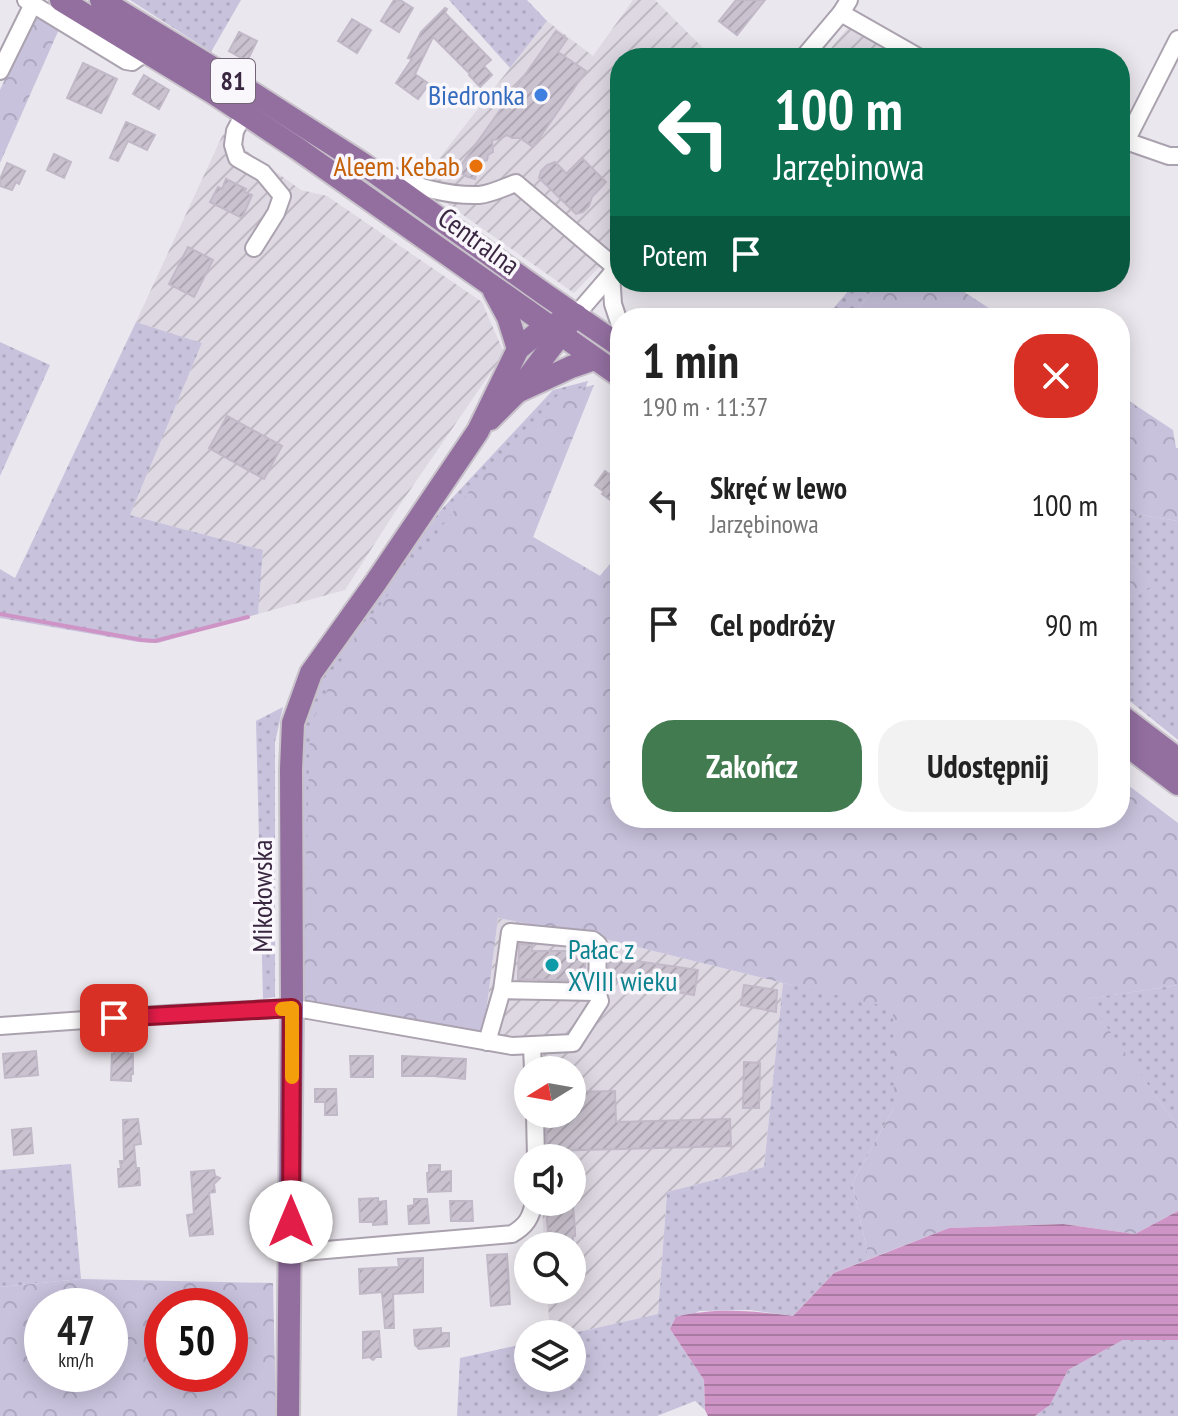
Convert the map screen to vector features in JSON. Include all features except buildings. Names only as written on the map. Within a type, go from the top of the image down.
[{"type":"main road","name":"Centralna","points":[[61,0],[340,178],[610,369]]},
{"type":"main road","name":"Centralna","points":[[101,0],[363,164],[610,339]]},
{"type":"main road","points":[[492,287],[508,317],[518,349]]},
{"type":"main road","name":"Mikołowska","points":[[288,1416],[293,723],[311,673],[478,431],[518,349],[530,338],[555,330],[576,315]]},
{"type":"main road","name":"Mikołowska","points":[[478,431],[517,392],[555,330]]},
{"type":"main road","points":[[517,392],[594,359]]},
{"type":"main road","points":[[1130,723],[1178,759]]},
{"type":"main road","points":[[1130,748],[1178,784]]},
{"type":"street","points":[[0,71],[30,2],[126,61],[132,62],[146,52]]},
{"type":"street","points":[[811,48],[845,6],[906,48]]},
{"type":"street","points":[[1130,127],[1178,39]]},
{"type":"street","points":[[244,114],[235,131],[233,145],[237,158],[263,173],[282,196],[276,213],[254,248]]},
{"type":"street","points":[[1130,142],[1169,156],[1178,156]]},
{"type":"street","points":[[363,164],[407,183],[441,191],[482,195],[516,183],[610,264]]},
{"type":"street","points":[[576,315],[610,276]]},
{"type":"street","points":[[0,1026],[292,1008],[308,1010],[487,1042],[512,1046],[573,1043],[600,1001],[597,992],[598,944],[593,940],[510,932],[502,990],[487,1042]]},
{"type":"street","points":[[502,990],[597,992]]},
{"type":"street","points":[[532,1047],[532,1056]]},
{"type":"street","points":[[291,1253],[512,1234],[523,1227],[530,1216]]},
{"type":"shaded area","points":[[633,0],[655,0],[703,48],[610,48],[610,256],[574,293],[419,184],[547,21],[593,56]]},
{"type":"shaded area","points":[[851,24],[891,48],[831,48]]},
{"type":"shaded area","points":[[223,134],[301,190],[327,196],[482,302],[504,353],[345,590],[258,614],[263,550],[130,515],[202,343],[136,322]]},
{"type":"shaded area","points":[[498,918],[605,939],[783,983],[764,1167],[667,1192],[658,1314],[586,1330],[586,1320],[549,1320],[548,1304],[586,1304],[586,1232],[543,1232],[543,1216],[586,1216],[586,1144],[540,1144],[539,1128],[586,1128],[586,1056],[536,1056],[536,1046],[479,1035],[485,1021]]},
{"type":"shaded area","points":[[1178,1211],[1178,1340],[1123,1340],[1068,1370],[1050,1405],[1035,1416],[708,1416],[704,1380],[670,1329],[676,1317],[705,1312],[749,1311],[793,1316],[834,1273],[949,1228],[1063,1224],[1135,1234]]},
{"type":"green space","points":[[130,0],[241,0],[211,52]]},
{"type":"green space","points":[[449,0],[527,0],[547,21],[510,68]]},
{"type":"green space","points":[[33,17],[60,27],[0,163],[0,90]]},
{"type":"green space","points":[[847,292],[873,292],[858,308],[834,308]]},
{"type":"green space","points":[[964,292],[989,308],[858,308],[871,293]]},
{"type":"green space","points":[[136,322],[202,343],[130,515],[263,550],[258,614],[158,643],[0,618],[0,569],[15,578]]},
{"type":"green space","points":[[0,342],[50,365],[0,476]]},
{"type":"green space","points":[[588,381],[533,537],[600,576],[610,564],[610,828],[1048,828],[894,1036],[894,1108],[852,1183],[869,1259],[834,1273],[793,1316],[750,1310],[699,1311],[670,1329],[704,1380],[705,1410],[695,1401],[657,1416],[457,1416],[460,1358],[514,1346],[514,1392],[586,1392],[586,1330],[658,1314],[667,1192],[764,1167],[783,983],[802,987],[491,910],[285,1009],[297,731],[319,677],[441,510],[553,390]]},
{"type":"green space","points":[[594,385],[533,537],[600,576],[610,564],[610,828],[1130,828],[1130,787],[1178,823],[1178,985],[1087,999],[1178,1127],[1178,1211],[1135,1234],[1063,1224],[949,1228],[869,1259],[852,1183],[894,1108],[893,1008],[605,939],[498,918],[485,1021],[479,1035],[303,1002],[310,726],[349,645],[482,475],[560,393]]},
{"type":"green space","points":[[1130,402],[1173,430],[1178,448],[1178,521],[1141,515],[1130,517]]},
{"type":"green space","points":[[1141,515],[1178,521],[1178,740],[1130,701],[1130,597],[1153,585],[1130,561],[1130,517]]},
{"type":"green space","points":[[1130,561],[1135,564],[1154,585],[1130,597]]},
{"type":"green space","points":[[283,707],[275,742],[275,997],[263,999],[256,721]]},
{"type":"green space","points":[[1178,985],[1178,1127],[1086,999]]},
{"type":"green space","points":[[71,1164],[81,1279],[0,1287],[0,1170]]},
{"type":"green space","points":[[81,1279],[273,1283],[276,1416],[0,1416],[0,1287]]},
{"type":"green space","points":[[1123,1340],[1178,1340],[1178,1416],[1035,1416],[1050,1405],[1068,1370]]},
{"type":"waterway","points":[[0,614],[155,641],[248,617]]},
{"type":"slow traffic","points":[[282,1009],[292,1008],[292,1077]]},
{"type":"place","name":"Biedronka","points":[[541,95]]},
{"type":"place","name":"Aleem Kebab","points":[[476,166]]},
{"type":"place","name":"Pałac z XVIII wieku","points":[[552,965]]},
{"type":"route","points":[[114,1018],[292,1008],[291,1222]]}]
